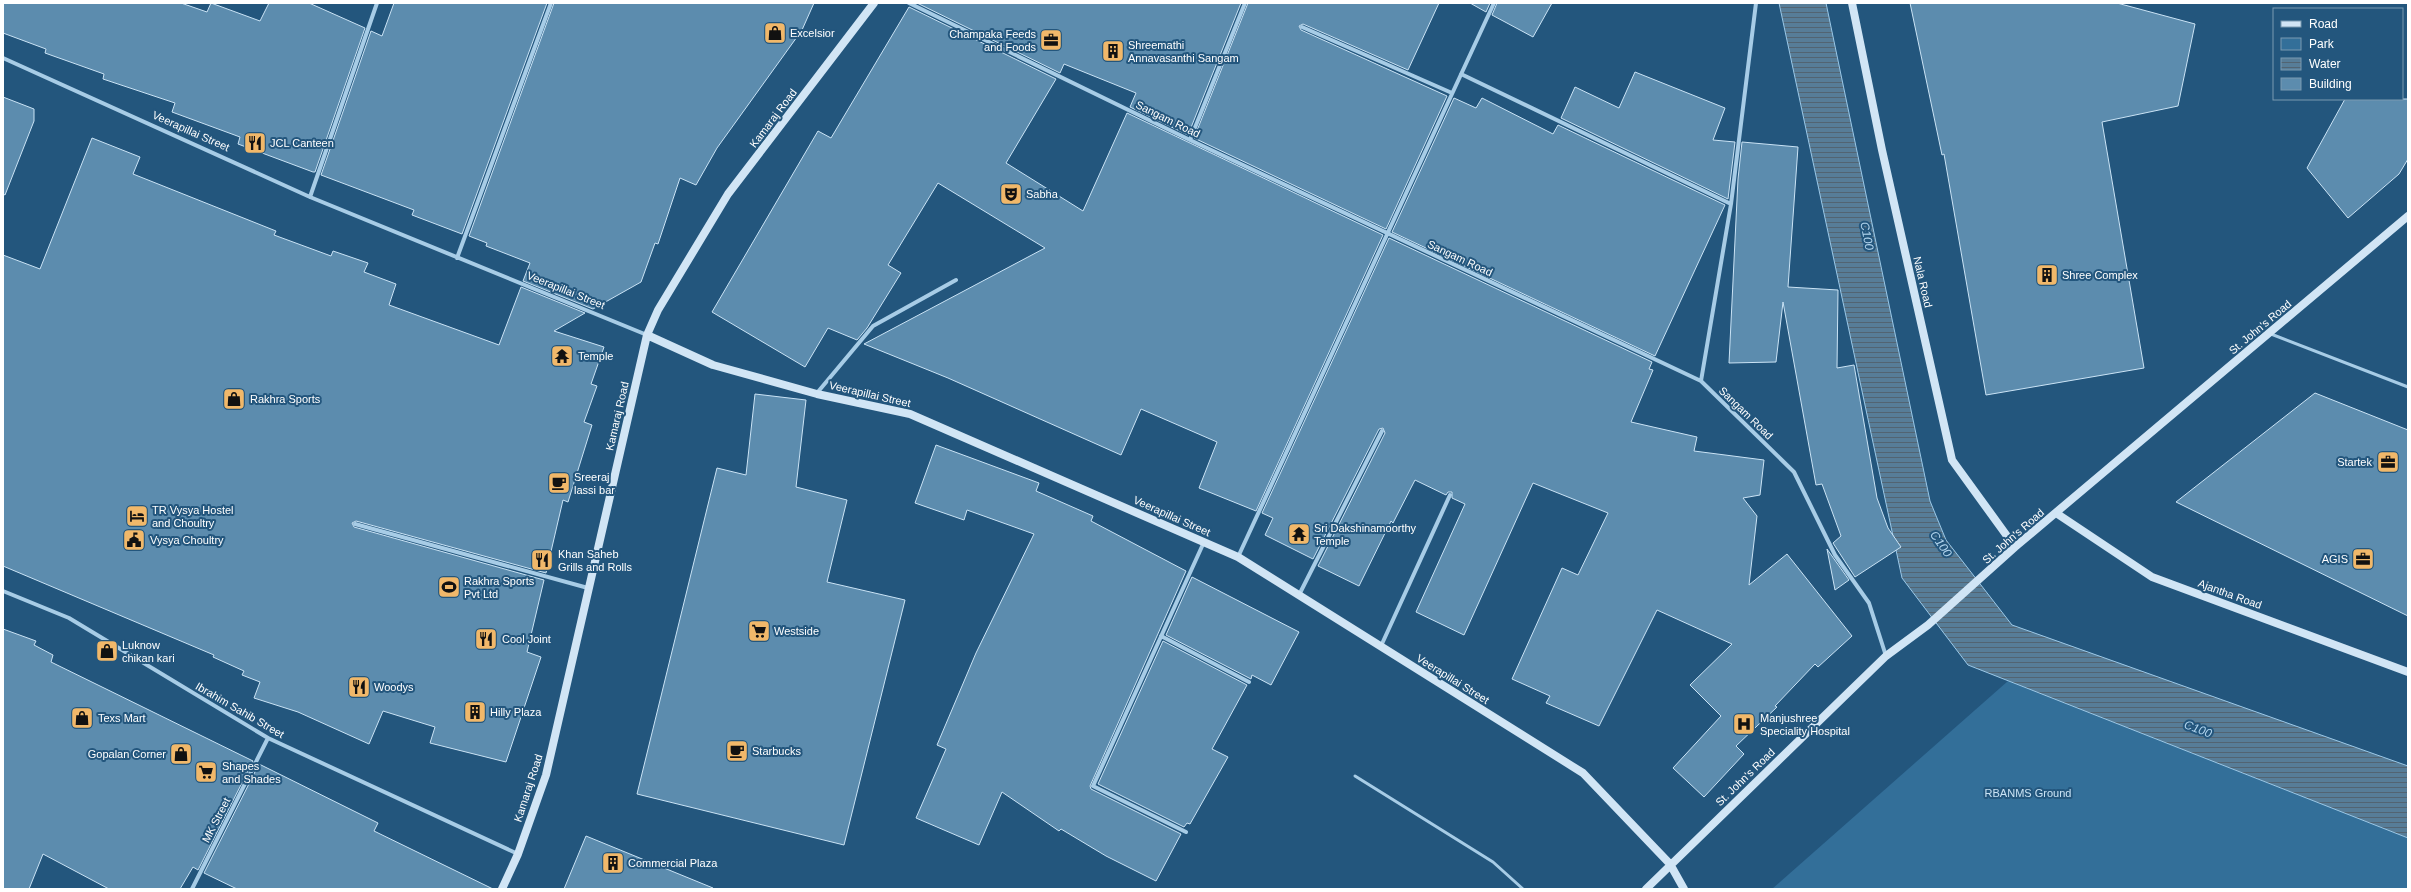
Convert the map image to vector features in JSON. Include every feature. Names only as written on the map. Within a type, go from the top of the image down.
[{"type":"street","points":[[310,197],[377,3]]},
{"type":"street","points":[[457,258],[551,3]]},
{"type":"street","name":"Kamaraj Road","points":[[502,889],[518,854],[546,775],[647,335],[658,310],[728,194],[874,3]]},
{"type":"street","name":"Sangam Road","points":[[910,3],[1190,140],[1701,381],[1794,472],[1835,555],[1869,603],[1886,656]]},
{"type":"street","points":[[1190,140],[1245,3]]},
{"type":"street","points":[[1238,557],[1494,3]]},
{"type":"street","points":[[1701,381],[1731,204],[1756,3]]},
{"type":"street","name":"Nala Road","points":[[1852,3],[1882,150],[1952,460],[2015,547]]},
{"type":"street","points":[[1302,27],[1452,93]]},
{"type":"street","name":"Veerapillai Street","points":[[3,58],[310,197],[647,335],[713,365],[817,394],[910,414],[1238,557],[1583,773],[1670,864],[1684,889]]},
{"type":"street","points":[[1461,74],[1731,204]]},
{"type":"street","name":"St. John's Road","points":[[1646,889],[1670,864],[1886,656],[1928,625],[2015,547],[2408,216]]},
{"type":"street","points":[[817,394],[872,326],[956,280]]},
{"type":"street","points":[[1299,595],[1382,431]]},
{"type":"street","points":[[1381,646],[1450,495]]},
{"type":"street","name":"Ajantha Road","points":[[2056,513],[2152,577],[2408,672]]},
{"type":"street","points":[[355,524],[588,588]]},
{"type":"street","points":[[1186,832],[1092,786],[1205,542]]},
{"type":"street","name":"Ibrahim Sahib Street","points":[[3,590],[69,618],[268,738],[518,854]]},
{"type":"street","points":[[1161,636],[1249,682]]},
{"type":"street","name":"MK Street","points":[[192,889],[268,738]]},
{"type":"lane","points":[[2270,333],[2408,387]]},
{"type":"lane","points":[[1355,776],[1493,862],[1523,889]]},
{"type":"green space","name":"RBANMS Ground","points":[[2008,681],[2408,838],[2408,889],[1772,889]]},
{"type":"water","name":"C100","points":[[1779,3],[1826,3],[1930,501],[1946,540],[2012,625],[2408,766],[2408,838],[1968,665],[1902,578]]},
{"type":"building","points":[[3,3],[181,3],[207,12],[211,3],[260,21],[269,3],[309,3],[365,28],[315,172],[313,172],[238,144],[240,137],[172,112],[175,103],[103,79],[104,74],[45,53],[46,49],[3,33]]},
{"type":"building","points":[[394,3],[547,3],[462,234],[412,215],[414,210],[321,175],[371,31],[382,36]]},
{"type":"building","points":[[554,3],[814,3],[802,30],[717,148],[696,185],[680,178],[658,244],[655,243],[641,282],[593,309],[523,281],[530,263],[486,246],[487,243],[469,236]]},
{"type":"building","points":[[917,3],[1241,3],[1188,135],[1130,107],[1136,93],[1064,64],[1060,73]]},
{"type":"building","points":[[1248,3],[1439,3],[1408,70],[1303,24],[1299,26],[1301,30],[1447,96],[1386,229],[1194,138]]},
{"type":"building","points":[[1470,3],[1490,3],[1486,12]]},
{"type":"building","points":[[1497,3],[1552,3],[1533,37],[1492,15]]},
{"type":"building","points":[[1910,3],[2117,3],[2195,24],[2178,106],[2102,122],[2144,368],[1986,395],[1944,154],[1942,155]]},
{"type":"building","points":[[909,7],[1056,79],[1006,163],[1083,211],[1127,113],[1383,235],[1256,511],[1199,488],[1217,442],[1141,409],[1121,455],[948,378],[864,344],[1045,248],[938,183],[888,265],[901,273],[867,328],[857,340],[828,328],[805,367],[712,312],[818,131],[831,138]]},
{"type":"building","points":[[1635,72],[1725,108],[1713,140],[1735,142],[1728,199],[1561,118],[1575,87],[1619,108]]},
{"type":"building","points":[[3,97],[34,109],[34,121],[5,195],[3,194]]},
{"type":"building","points":[[1454,98],[1476,108],[1482,98],[1553,134],[1558,125],[1725,205],[1655,356],[1392,232]]},
{"type":"building","points":[[2408,99],[2408,159],[2399,174],[2348,218],[2307,168],[2344,100]]},
{"type":"building","points":[[92,138],[140,157],[133,174],[276,231],[274,235],[331,256],[333,251],[368,263],[364,272],[396,284],[389,305],[499,345],[521,287],[585,313],[554,331],[604,347],[591,384],[597,386],[584,422],[592,425],[568,502],[563,500],[546,573],[356,521],[352,523],[354,527],[544,580],[527,652],[541,657],[506,762],[430,743],[435,727],[383,711],[369,744],[298,712],[254,698],[260,682],[242,675],[244,671],[213,657],[214,655],[3,566],[3,255],[40,269]]},
{"type":"building","points":[[1742,142],[1798,147],[1788,287],[1838,290],[1837,368],[1854,365],[1877,498],[1888,528],[1901,547],[1855,577],[1833,543],[1841,536],[1822,484],[1816,485],[1783,302],[1776,362],[1729,363],[1738,179]]},
{"type":"building","points":[[1389,238],[1652,362],[1649,369],[1653,370],[1631,422],[1697,437],[1694,451],[1764,460],[1760,495],[1743,498],[1757,516],[1749,585],[1787,554],[1852,636],[1818,667],[1815,664],[1775,706],[1777,707],[1736,746],[1744,754],[1704,797],[1673,768],[1721,716],[1690,685],[1732,644],[1657,610],[1599,726],[1546,703],[1550,696],[1512,679],[1562,568],[1578,575],[1608,513],[1533,483],[1464,635],[1416,612],[1465,504],[1452,498],[1452,492],[1448,492],[1446,495],[1415,480],[1393,523],[1391,521],[1359,586],[1318,566],[1385,433],[1383,428],[1379,429],[1313,559],[1265,535],[1273,518],[1262,513]]},
{"type":"building","points":[[2315,393],[2408,430],[2408,616],[2176,502]]},
{"type":"building","points":[[755,394],[806,400],[796,487],[847,500],[827,582],[905,600],[844,845],[637,794],[717,468],[746,475]]},
{"type":"building","points":[[936,445],[1039,483],[1036,491],[1093,516],[1091,521],[1186,571],[1090,786],[1091,789],[1181,834],[1156,881],[1106,856],[1061,829],[1059,831],[1002,792],[979,845],[916,818],[946,749],[937,745],[976,653],[1034,534],[967,510],[964,520],[915,503]]},
{"type":"building","points":[[1827,549],[1849,580],[1835,590]]},
{"type":"building","points":[[1192,577],[1299,632],[1271,685],[1252,675],[1251,679],[1166,635]]},
{"type":"building","points":[[3,629],[36,641],[34,645],[53,655],[51,662],[253,761],[198,870],[193,867],[180,889],[109,889],[43,854],[29,889],[3,889]]},
{"type":"building","points":[[1163,641],[1247,685],[1212,749],[1228,757],[1190,824],[1187,823],[1184,827],[1098,784]]},
{"type":"building","points":[[259,764],[378,823],[374,831],[493,889],[237,889],[204,873]]},
{"type":"building","name":"Commercial Plaza","points":[[586,836],[713,888],[564,889]]},
{"type":"place","name":"Excelsior","points":[[775,33]]},
{"type":"place","name":"Champaka Feeds and Foods","points":[[1051,40]]},
{"type":"place","name":"Shreemathi Annavasanthi Sangam","points":[[1113,51]]},
{"type":"place","name":"JCL Canteen","points":[[255,143]]},
{"type":"place","name":"Sabha","points":[[1011,194]]},
{"type":"place","name":"Shree Complex","points":[[2047,275]]},
{"type":"place","name":"Temple","points":[[562,356]]},
{"type":"place","name":"Rakhra Sports","points":[[234,399]]},
{"type":"place","name":"Startek","points":[[2388,462]]},
{"type":"place","name":"Sreeraj lassi bar","points":[[559,483]]},
{"type":"place","name":"TR Vysya Hostel and Choultry","points":[[137,516]]},
{"type":"place","name":"Sri Dakshinamoorthy Temple","points":[[1299,534]]},
{"type":"place","name":"Vysya Choultry","points":[[134,540]]},
{"type":"place","name":"AGIS","points":[[2363,559]]},
{"type":"place","name":"Khan Saheb Grills and Rolls","points":[[542,560]]},
{"type":"place","name":"Rakhra Sports Pvt Ltd","points":[[449,587]]},
{"type":"place","name":"Westside","points":[[759,631]]},
{"type":"place","name":"Cool Joint","points":[[486,639]]},
{"type":"place","name":"Luknow chikan kari","points":[[107,651]]},
{"type":"place","name":"Woodys","points":[[359,687]]},
{"type":"place","name":"Hilly Plaza","points":[[475,712]]},
{"type":"place","name":"Texs Mart","points":[[82,718]]},
{"type":"place","name":"Manjushree Speciality Hospital","points":[[1744,724]]},
{"type":"place","name":"Starbucks","points":[[737,751]]},
{"type":"place","name":"Gopalan Corner","points":[[181,754]]},
{"type":"place","name":"Shapes and Shades","points":[[206,772]]},
{"type":"place","name":"Commercial Plaza","points":[[613,863]]}]
